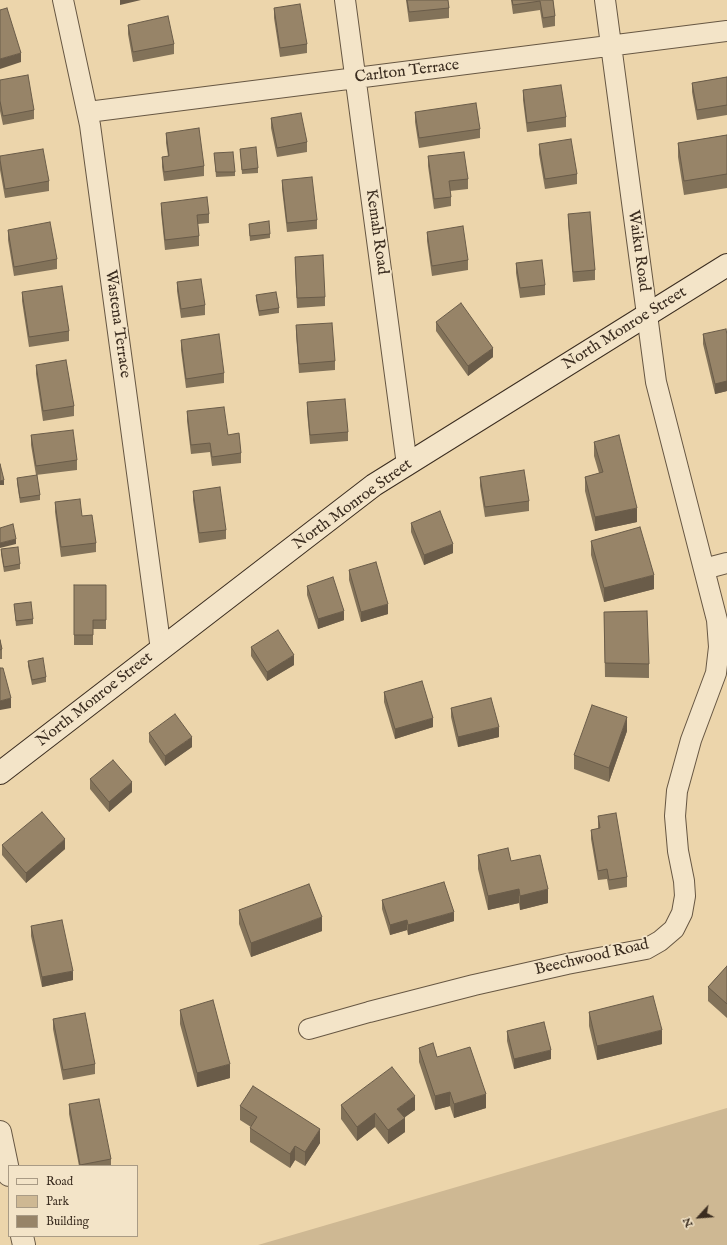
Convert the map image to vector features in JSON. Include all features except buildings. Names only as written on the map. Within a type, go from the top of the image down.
[{"type":"main road","name":"North Monroe Street","points":[[0,773],[374,485],[727,265]]},
{"type":"main road","points":[[0,1132],[8,1170]]},
{"type":"street","name":"Wastena Terrace","points":[[63,0],[88,112],[161,650]]},
{"type":"street","name":"Kemah Road","points":[[345,0],[407,465]]},
{"type":"street","name":"Waiku Road","points":[[605,0],[656,382],[704,569]]},
{"type":"street","name":"Carlton Terrace","points":[[88,112],[727,31]]},
{"type":"street","points":[[704,569],[727,563]]},
{"type":"street","name":"Beechwood Road","points":[[310,1029],[474,985],[567,964],[646,949],[660,942],[674,929],[682,913],[685,896],[684,881],[678,851],[675,816],[677,791],[691,740],[716,673],[719,647],[717,620],[704,569]]},
{"type":"green space","points":[[727,1108],[727,1245],[258,1245]]}]
